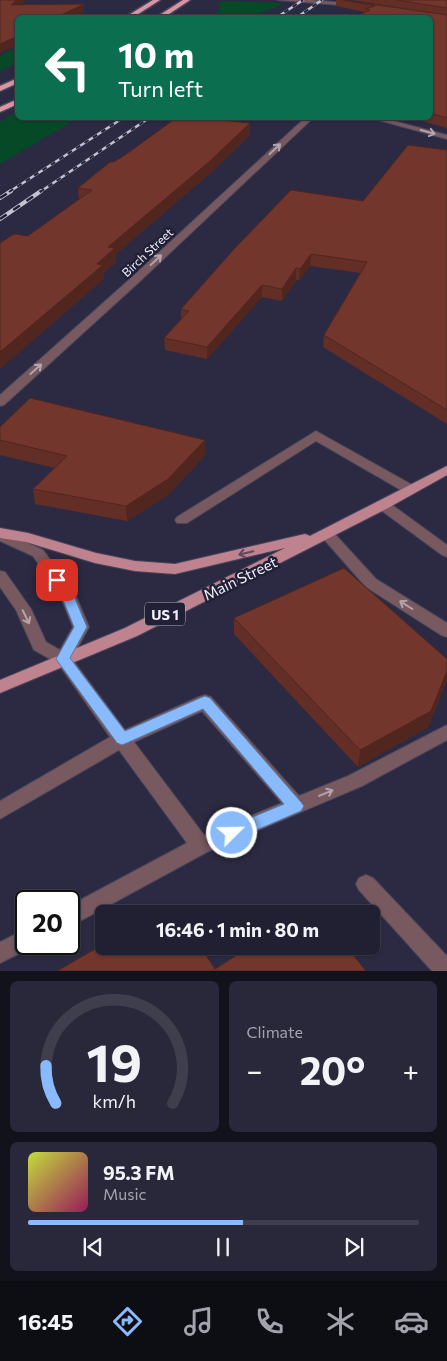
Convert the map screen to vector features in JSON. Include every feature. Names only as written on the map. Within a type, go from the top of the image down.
[{"type":"highway","points":[[132,15],[157,0]]},
{"type":"highway","points":[[163,15],[187,0]]},
{"type":"highway","points":[[0,89],[15,82]]},
{"type":"highway","points":[[0,110],[15,102]]},
{"type":"main road","name":"Main Street","points":[[0,687],[131,632],[383,506],[447,470]]},
{"type":"main road","points":[[0,534],[28,538],[95,558],[135,566],[175,569],[327,534]]},
{"type":"street","points":[[281,0],[362,5]]},
{"type":"street","name":"Birch Street","points":[[0,402],[134,281],[307,120]]},
{"type":"street","points":[[383,120],[447,137]]},
{"type":"street","points":[[182,520],[316,435],[410,490]]},
{"type":"street","points":[[383,506],[447,552]]},
{"type":"street","points":[[0,534],[38,553],[67,594],[80,627],[63,659]]},
{"type":"street","points":[[327,534],[371,583],[447,631]]},
{"type":"street","points":[[0,576],[23,610],[40,646],[63,659],[200,846]]},
{"type":"street","points":[[0,810],[122,739],[205,702],[296,806]]},
{"type":"street","points":[[80,910],[200,846],[355,780],[447,732]]},
{"type":"street","points":[[366,884],[446,971]]},
{"type":"street","points":[[0,953],[15,945]]},
{"type":"green space","points":[[218,2],[283,3],[264,12],[250,15],[213,15],[221,9]]},
{"type":"green space","points":[[15,48],[15,63],[0,71],[0,56]]},
{"type":"green space","points":[[15,112],[15,120],[75,120],[0,164],[0,122]]},
{"type":"building","points":[[0,0],[16,0],[11,5],[84,4],[61,15],[15,15],[15,37],[0,44]]},
{"type":"building","points":[[343,0],[447,15],[447,118],[433,114],[433,15],[361,14],[370,10],[365,9],[375,6]]},
{"type":"building","points":[[397,0],[447,0],[447,8]]},
{"type":"building","points":[[173,120],[221,120],[250,123],[210,161],[108,247],[115,248],[97,264],[103,265],[0,352],[0,243],[14,234],[28,236],[92,190],[78,188],[110,162],[114,162]]},
{"type":"building","points":[[408,145],[447,150],[447,410],[324,335],[367,262],[311,254],[300,269],[296,268],[282,289],[262,285],[207,347],[164,338],[189,311],[181,309],[235,248],[291,190],[363,201]]},
{"type":"building","points":[[30,398],[205,440],[168,479],[126,506],[33,489],[67,456],[0,440],[0,427]]},
{"type":"building","points":[[344,568],[447,659],[447,671],[431,711],[360,750],[234,618]]},
{"type":"building","points":[[95,949],[95,955],[206,955],[215,969],[237,955],[353,955],[366,971],[57,971]]},
{"type":"railway","points":[[280,15],[303,0]]},
{"type":"railway","points":[[300,15],[322,0]]},
{"type":"railway","points":[[9,192],[120,120]]},
{"type":"railway","points":[[40,192],[146,120]]},
{"type":"railway","points":[[0,198],[11,191]]},
{"type":"railway","points":[[0,219],[41,191]]},
{"type":"route","points":[[57,580],[67,594],[80,627],[63,659],[122,739],[205,702],[296,806],[232,833]]}]
